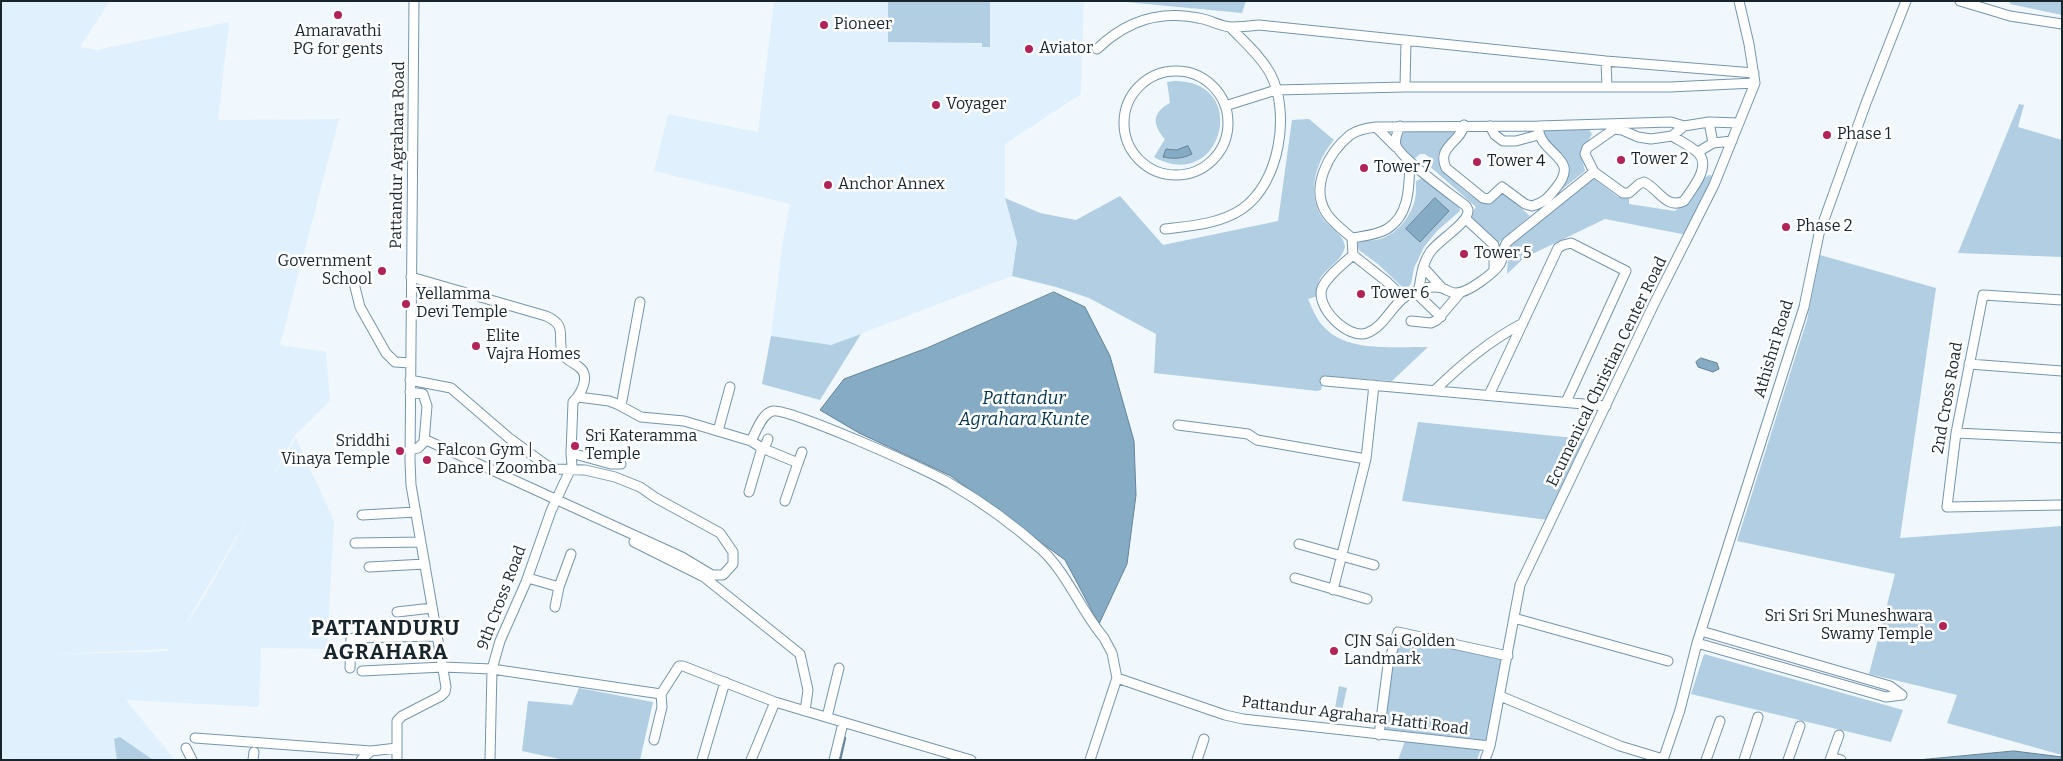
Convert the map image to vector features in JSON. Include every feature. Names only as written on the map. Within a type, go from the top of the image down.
[{"type":"street","name":"Pattandur Agrahara Road","points":[[397,748],[397,721],[402,716],[445,692],[411,485],[409,450],[414,1]]},
{"type":"street","name":"Ecumenical Christian Center Road","points":[[1485,760],[1490,746],[1508,656],[1520,585],[1654,304],[1714,185],[1754,83],[1754,73],[1739,1]]},
{"type":"street","name":"Athishri Road","points":[[1663,759],[1680,710],[1697,643],[1804,307],[1819,234],[1906,1]]},
{"type":"street","points":[[1960,1],[2010,16],[2062,24]]},
{"type":"street","points":[[1097,49],[1119,30],[1138,21],[1159,16],[1194,17],[1230,27],[1259,26],[1754,73]]},
{"type":"street","points":[[1166,229],[1222,219],[1243,209],[1259,192],[1274,161],[1278,143],[1280,107],[1276,90],[1271,75],[1262,61],[1230,27]]},
{"type":"street","points":[[1405,87],[1406,40]]},
{"type":"street","points":[[1606,60],[1608,87]]},
{"type":"street","points":[[1173,71],[1190,73],[1205,80],[1217,91],[1225,106],[1228,122],[1223,145],[1209,163],[1195,171],[1179,175],[1163,173],[1148,167],[1136,157],[1128,144],[1124,127],[1125,111],[1131,95],[1142,83],[1157,74],[1173,71]]},
{"type":"street","points":[[1225,106],[1276,90],[1405,87],[1670,87],[1754,83]]},
{"type":"street","points":[[1404,298],[1353,254],[1352,238],[1327,215],[1321,201],[1323,173],[1328,163],[1351,134],[1376,126],[1464,125],[1538,130],[1671,122],[1684,126],[1709,122],[1739,123]]},
{"type":"street","points":[[1709,122],[1713,143]]},
{"type":"street","points":[[1464,125],[1464,130],[1447,148],[1444,155],[1446,168],[1483,198],[1489,198],[1502,188],[1506,188],[1525,204],[1532,206],[1540,216]]},
{"type":"street","points":[[1376,126],[1410,162],[1466,206],[1468,214],[1466,219],[1432,249],[1423,267],[1417,290]]},
{"type":"street","points":[[1396,147],[1395,142],[1400,126]]},
{"type":"street","points":[[1490,126],[1495,135],[1503,141],[1516,141],[1538,130]]},
{"type":"street","points":[[1672,136],[1698,152],[1702,162],[1701,173],[1684,202],[1679,204],[1669,203],[1644,182],[1641,182],[1629,193],[1623,193],[1594,172],[1586,159],[1585,150],[1611,130],[1618,129],[1638,137],[1651,139],[1672,136],[1684,126]]},
{"type":"street","points":[[1532,206],[1546,201],[1560,184],[1565,172],[1564,163],[1542,141],[1538,130]]},
{"type":"street","points":[[1698,152],[1713,143],[1732,140]]},
{"type":"street","points":[[1352,238],[1386,230],[1401,217],[1408,196],[1410,162]]},
{"type":"street","points":[[1411,321],[1431,323],[1441,317],[1460,293],[1481,282],[1500,264],[1505,245],[1594,172]]},
{"type":"street","points":[[1466,219],[1494,244],[1494,269]]},
{"type":"street","points":[[1489,395],[1558,248],[1563,244],[1571,243],[1626,271],[1566,402]]},
{"type":"street","points":[[1353,254],[1325,283],[1321,290],[1321,298],[1331,317],[1341,326],[1356,333],[1367,333],[1378,325],[1404,298],[1417,290],[1442,288]]},
{"type":"street","points":[[1423,267],[1442,288],[1448,292],[1460,293]]},
{"type":"street","points":[[411,277],[546,316],[556,321],[560,330],[563,355],[581,368],[584,374],[584,382],[578,398],[599,399],[621,406],[634,414],[647,418],[676,420],[718,431],[751,441],[798,463]]},
{"type":"street","points":[[353,279],[360,307],[386,353],[395,362],[410,363]]},
{"type":"street","points":[[1417,290],[1441,317]]},
{"type":"street","name":"2nd Cross Road","points":[[2062,300],[1983,295],[1956,433],[1946,507],[2062,505]]},
{"type":"street","points":[[621,406],[640,302]]},
{"type":"street","points":[[1435,390],[1470,357],[1502,334],[1523,323]]},
{"type":"street","points":[[1969,364],[2062,371]]},
{"type":"street","points":[[410,380],[451,388],[509,438],[546,465],[556,469],[585,470],[615,477],[640,487],[656,498],[720,533],[733,552],[734,564],[723,575],[712,575],[682,557],[424,439]]},
{"type":"street","points":[[1325,381],[1606,406]]},
{"type":"street","points":[[1333,590],[1366,459],[1374,386]]},
{"type":"street","points":[[718,431],[730,387]]},
{"type":"street","points":[[409,450],[418,448],[424,439],[428,406],[424,394],[410,392]]},
{"type":"street","name":"9th Cross Road","points":[[490,760],[492,669],[500,641],[528,578],[556,500],[570,470],[573,402],[578,398]]},
{"type":"street","points":[[751,441],[765,415],[774,410],[834,430],[949,482],[1024,536],[1050,559],[1109,646],[1115,664],[1117,678],[1090,760]]},
{"type":"street","points":[[1178,424],[1248,434],[1257,440],[1366,459]]},
{"type":"street","points":[[1956,433],[2062,438]]},
{"type":"street","points":[[749,492],[763,448],[768,439]]},
{"type":"street","points":[[785,501],[802,452]]},
{"type":"street","points":[[571,454],[611,464],[621,464]]},
{"type":"street","points":[[362,514],[416,512]]},
{"type":"street","points":[[618,535],[704,577],[800,654],[808,690],[805,710]]},
{"type":"street","points":[[355,543],[421,542]]},
{"type":"street","points":[[1299,544],[1374,565]]},
{"type":"street","points":[[555,607],[559,587],[571,554]]},
{"type":"street","points":[[369,567],[425,564]]},
{"type":"street","points":[[528,578],[559,587]]},
{"type":"street","points":[[1295,578],[1366,600]]},
{"type":"street","points":[[397,612],[432,608]]},
{"type":"street","points":[[1514,618],[1668,661]]},
{"type":"street","points":[[1697,643],[1886,697],[1902,695],[1890,686],[1701,631]]},
{"type":"street","points":[[1379,735],[1388,665],[1398,632],[1508,656]]},
{"type":"street","points":[[350,668],[350,640],[354,638],[437,636]]},
{"type":"street","points":[[654,740],[662,707],[661,694],[679,666],[684,666],[775,702],[971,760]]},
{"type":"street","points":[[362,671],[442,667],[492,669],[661,694]]},
{"type":"street","points":[[827,717],[839,668]]},
{"type":"street","name":"Pattandur Agrahara Hatti Road","points":[[1117,678],[1219,713],[1243,719],[1490,746]]},
{"type":"street","points":[[702,760],[725,682]]},
{"type":"street","points":[[1500,696],[1620,746],[1663,759]]},
{"type":"street","points":[[750,760],[775,702]]},
{"type":"street","points":[[1744,760],[1758,717]]},
{"type":"street","points":[[1706,760],[1720,721]]},
{"type":"street","points":[[834,760],[843,723]]},
{"type":"street","points":[[1788,760],[1800,726]]},
{"type":"street","points":[[1840,735],[1831,758],[1841,760]]},
{"type":"street","points":[[196,738],[371,751],[397,748],[397,760]]},
{"type":"street","points":[[1197,760],[1204,739]]},
{"type":"street","points":[[186,748],[192,760]]},
{"type":"street","points":[[362,760],[371,751]]},
{"type":"shaded area","points":[[1,1],[110,1],[80,47],[97,50],[229,22],[218,120],[339,119],[280,345],[326,352],[330,401],[296,434],[269,481],[296,438],[334,521],[327,649],[261,648],[259,707],[126,700],[175,760],[1,760]],"holes":[[[254,507],[204,597],[187,623],[187,622]],[[169,649],[168,651],[36,655]]]},
{"type":"shaded area","points":[[774,1],[1084,1],[1081,94],[1005,144],[1005,198],[1017,242],[1012,276],[831,345],[771,336],[783,241],[790,204],[654,171],[668,114],[758,132]]},
{"type":"shaded area","points":[[888,1],[990,1],[990,47],[982,47],[982,43],[888,42]]},
{"type":"shaded area","points":[[1115,1],[1246,1],[1242,13]]},
{"type":"shaded area","points":[[2010,1],[2062,1],[2062,15],[2010,4]]},
{"type":"shaded area","points":[[1174,81],[1198,86],[1213,98],[1220,115],[1219,133],[1211,149],[1197,161],[1178,165],[1154,157],[1165,139],[1156,124],[1157,115],[1160,110],[1170,103],[1167,82]]},
{"type":"shaded area","points":[[2019,104],[2024,105],[2018,127],[2062,140],[2062,257],[1958,253]]},
{"type":"shaded area","points":[[1309,119],[1334,140],[1318,168],[1315,178],[1315,200],[1324,220],[1340,236],[1345,247],[1338,260],[1319,280],[1318,296],[1308,299],[1315,315],[1323,326],[1336,337],[1348,342],[1374,347],[1428,347],[1392,381],[1325,376],[1321,390],[1317,391],[1154,373],[1156,334],[1089,298],[1056,287],[1012,276],[1017,242],[1005,198],[1040,213],[1076,220],[1120,196],[1163,245],[1278,221],[1292,120]]},
{"type":"shaded area","points":[[1588,128],[1592,134],[1581,154],[1585,171],[1552,197],[1566,178],[1569,165],[1562,154],[1544,139],[1544,129]]},
{"type":"shaded area","points":[[1405,130],[1450,130],[1455,134],[1443,147],[1438,156],[1443,169],[1474,198],[1487,203],[1492,202],[1504,193],[1530,216],[1498,243],[1471,218],[1471,214],[1476,207],[1426,163],[1430,158],[1425,154],[1420,154],[1413,160],[1400,146]]},
{"type":"shaded area","points":[[1709,175],[1714,176],[1687,235],[1605,219],[1524,258],[1507,274],[1509,245],[1587,182],[1594,179],[1618,197],[1629,197],[1629,204],[1675,211],[1697,192],[1703,179]]},
{"type":"shaded area","points":[[1424,177],[1459,207],[1460,211],[1437,231],[1424,247],[1414,268],[1411,284],[1403,288],[1379,265],[1359,250],[1357,244],[1363,241],[1383,238],[1403,223],[1415,201],[1416,181]]},
{"type":"shaded area","points":[[1820,255],[1936,288],[1900,538],[2062,526],[2062,755],[1947,723],[1957,695],[1869,674],[1895,574],[1737,541],[1807,320]]},
{"type":"shaded area","points":[[861,334],[820,400],[762,384],[771,336],[831,345]]},
{"type":"shaded area","points":[[1418,422],[1584,439],[1548,520],[1402,501]]},
{"type":"shaded area","points":[[1399,637],[1503,660],[1487,743],[1384,730],[1391,667]]},
{"type":"shaded area","points":[[1704,654],[1903,710],[1891,742],[1691,694]]},
{"type":"shaded area","points":[[1339,686],[1347,688],[1341,715],[1334,713]]},
{"type":"shaded area","points":[[579,688],[653,702],[640,760],[564,760],[522,751],[528,701],[572,705]]},
{"type":"shaded area","points":[[120,737],[153,760],[117,760],[114,739]]},
{"type":"shaded area","points":[[1405,741],[1481,749],[1477,760],[1398,760]]},
{"type":"water","points":[[1188,146],[1192,154],[1188,156],[1178,158],[1163,157],[1166,149],[1176,150]]},
{"type":"water","points":[[1435,198],[1449,211],[1420,242],[1406,229]]},
{"type":"water","name":"Pattandur Agrahara Kunte","points":[[1054,292],[1085,307],[1110,356],[1134,441],[1136,495],[1127,564],[1099,624],[1065,560],[951,476],[859,433],[820,410],[844,379],[927,348]]},
{"type":"water","points":[[1701,358],[1717,363],[1719,369],[1713,372],[1698,367],[1696,362]]},
{"type":"water","points":[[2014,751],[2062,757],[2062,760],[1918,760]]},
{"type":"waterway","points":[[840,760],[845,738]]},
{"type":"place","name":"Amaravathi PG for gents","points":[[338,15]]},
{"type":"place","name":"Pioneer","points":[[824,25]]},
{"type":"place","name":"Aviator","points":[[1029,49]]},
{"type":"place","name":"Voyager","points":[[936,105]]},
{"type":"place","name":"Phase 1","points":[[1827,135]]},
{"type":"place","name":"Tower 2","points":[[1621,160]]},
{"type":"place","name":"Tower 4","points":[[1477,162]]},
{"type":"place","name":"Tower 7","points":[[1364,168]]},
{"type":"place","name":"Anchor Annex","points":[[828,185]]},
{"type":"place","name":"Phase 2","points":[[1786,227]]},
{"type":"place","name":"Tower 5","points":[[1464,254]]},
{"type":"place","name":"Government School","points":[[382,271]]},
{"type":"place","name":"Tower 6","points":[[1361,294]]},
{"type":"place","name":"Yellamma Devi Temple","points":[[406,304]]},
{"type":"place","name":"Elite Vajra Homes","points":[[476,346]]},
{"type":"place","name":"Sri Kateramma Temple","points":[[575,446]]},
{"type":"place","name":"Sriddhi Vinaya Temple","points":[[400,451]]},
{"type":"place","name":"Falcon Gym | Dance | Zoomba","points":[[427,460]]},
{"type":"place","name":"Sri Sri Sri Muneshwara Swamy Temple","points":[[1943,626]]},
{"type":"place","name":"CJN Sai Golden Landmark","points":[[1334,651]]},
{"type":"district","name":"PATTANDURU AGRAHARA","points":[[386,641]]}]
